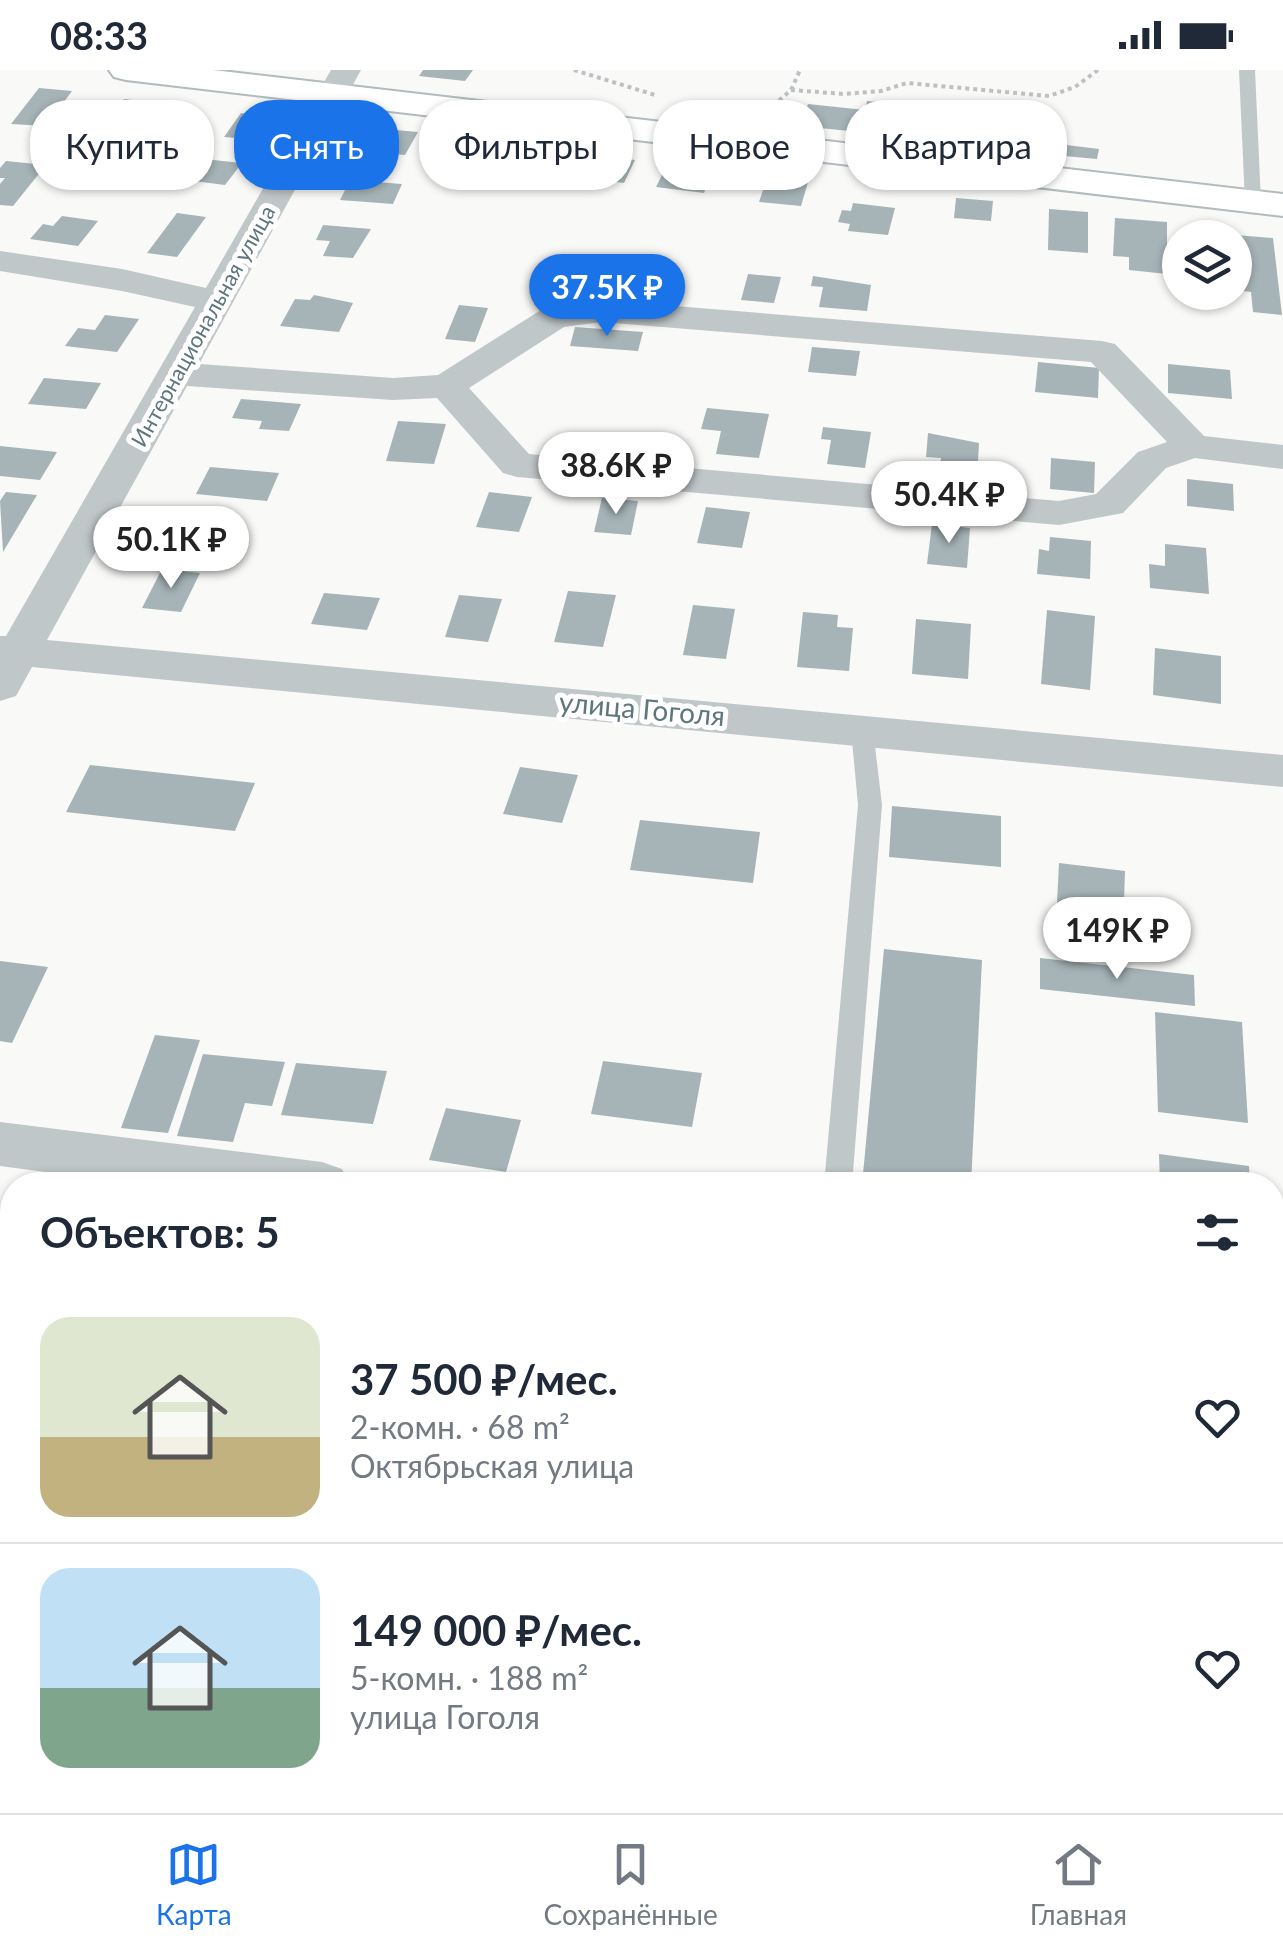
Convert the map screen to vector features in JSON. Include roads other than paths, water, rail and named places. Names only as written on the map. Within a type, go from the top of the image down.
[{"type":"street","points":[[126,70],[339,82],[1268,203]]},
{"type":"street","name":"Интернациональная улица","points":[[6,662],[219,302],[339,82]]},
{"type":"street","points":[[1,260],[219,302]]},
{"type":"street","points":[[177,374],[392,388],[447,386],[554,318],[601,311],[1102,352],[1192,446]]},
{"type":"street","points":[[447,386],[518,465],[1059,513],[1108,504],[1152,460],[1192,446],[1283,458]]},
{"type":"street","name":"улица Гоголя","points":[[6,662],[862,729],[1283,771]]},
{"type":"street","points":[[0,1144],[220,1172]]},
{"type":"lane","points":[[1247,70],[1268,203]]},
{"type":"lane","points":[[839,1172],[870,805],[862,729]]}]
